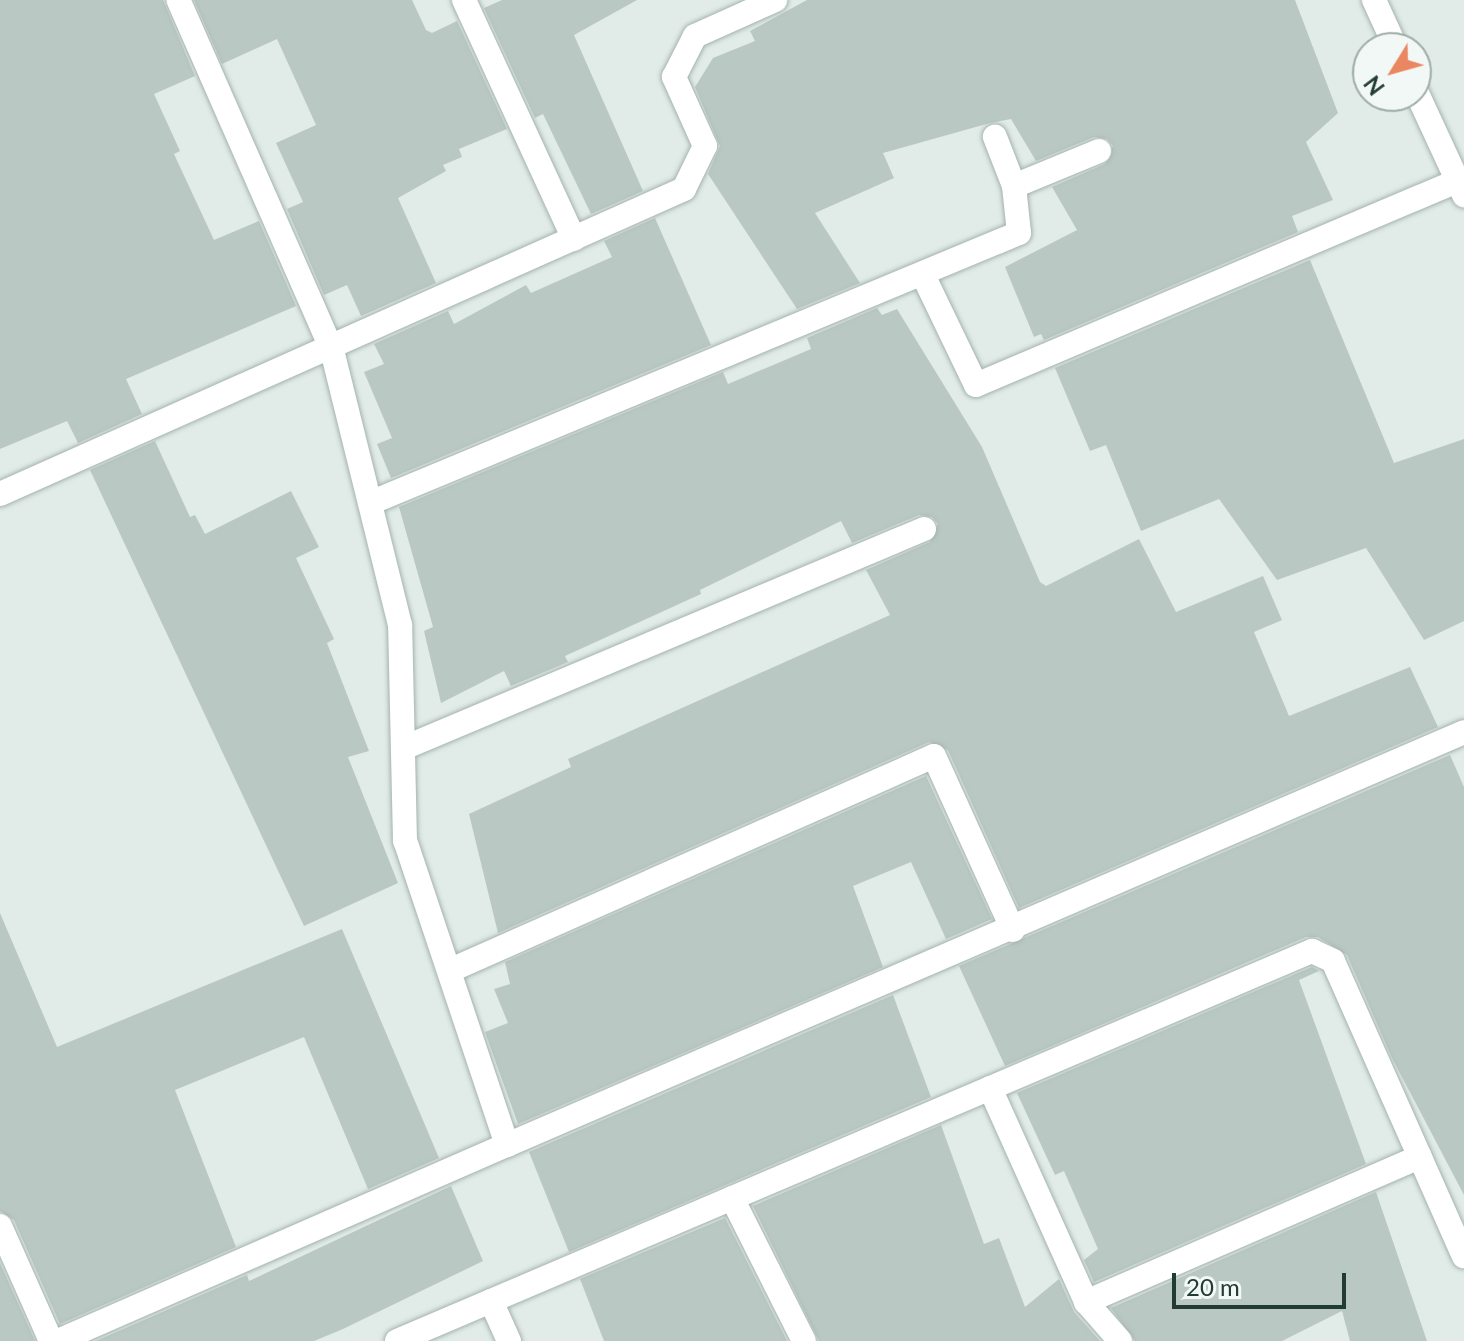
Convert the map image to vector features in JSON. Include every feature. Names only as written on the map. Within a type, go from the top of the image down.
[{"type":"street","points":[[178,0],[332,350],[400,625],[406,747],[405,841],[451,970],[507,1145]]},
{"type":"street","points":[[464,0],[574,239]]},
{"type":"street","points":[[0,494],[332,350],[684,189],[705,146],[674,77],[695,36],[775,0]]},
{"type":"street","points":[[1374,0],[1389,32]]},
{"type":"street","points":[[923,275],[976,385],[1461,188],[1426,112]]},
{"type":"street","points":[[370,503],[1019,233],[1014,186],[995,137]]},
{"type":"street","points":[[1014,186],[1099,151]]},
{"type":"street","points":[[406,747],[924,529]]},
{"type":"street","points":[[58,1341],[507,1145],[1013,930],[1464,732]]},
{"type":"street","points":[[451,970],[934,756],[1013,930]]},
{"type":"street","points":[[397,1341],[1312,951],[1333,961],[1464,1256]]},
{"type":"street","points":[[990,1088],[1086,1302],[1120,1341]]},
{"type":"street","points":[[1086,1302],[1420,1157]]},
{"type":"street","points":[[732,1198],[804,1341]]},
{"type":"street","points":[[0,1226],[51,1341]]},
{"type":"street","points":[[491,1301],[509,1341]]},
{"type":"building","points":[[0,0],[163,0],[195,76],[154,94],[180,151],[174,154],[214,240],[259,221],[296,306],[126,379],[142,414],[78,443],[67,421],[0,449]]},
{"type":"building","points":[[194,0],[412,0],[426,30],[432,33],[457,21],[507,129],[459,149],[462,157],[443,165],[446,171],[398,198],[436,283],[361,316],[347,285],[324,295],[287,209],[303,202],[276,143],[316,125],[277,39],[222,64]]},
{"type":"building","points":[[502,0],[637,0],[574,35],[643,191],[591,214],[543,114],[535,118],[484,8]]},
{"type":"building","points":[[807,0],[1295,0],[1338,113],[1306,142],[1333,200],[1292,216],[1298,232],[1044,340],[1041,334],[1034,337],[1005,267],[1077,230],[1052,187],[1105,164],[1113,146],[1107,139],[1094,137],[1036,161],[1011,119],[990,123],[883,153],[894,178],[815,213],[860,283],[797,309],[708,174],[720,146],[695,87],[713,58],[755,41],[750,31]]},
{"type":"building","points":[[655,218],[711,345],[391,478],[377,444],[392,438],[364,372],[384,364],[374,344],[448,311],[454,324],[526,285],[531,293],[612,257],[604,241]]},
{"type":"building","points":[[1310,260],[1394,463],[1464,439],[1464,621],[1424,640],[1366,548],[1277,580],[1219,499],[1141,531],[1106,445],[1090,451],[1055,368]]},
{"type":"building","points":[[877,308],[882,315],[897,309],[982,447],[1040,582],[1046,586],[1139,539],[1176,612],[1263,576],[1282,620],[1254,632],[1289,716],[1410,667],[1438,727],[1019,908],[948,750],[929,742],[498,933],[469,814],[571,767],[568,759],[890,615],[866,570],[930,542],[938,524],[932,517],[919,515],[852,543],[841,521],[700,590],[701,594],[565,656],[568,662],[511,686],[504,671],[441,703],[424,631],[433,627],[399,507],[723,372],[728,384],[811,349],[807,338]]},
{"type":"building","points":[[155,441],[190,517],[195,515],[205,534],[291,491],[319,547],[296,558],[334,639],[327,643],[369,751],[348,757],[398,883],[304,926],[90,470]]},
{"type":"building","points":[[1450,755],[1464,787],[1464,1195],[1392,1058],[1347,955],[1318,937],[1306,937],[1005,1066],[959,966]]},
{"type":"building","points":[[926,776],[992,919],[946,939],[911,862],[853,886],[883,967],[518,1124],[485,1032],[508,1023],[494,989],[510,984],[505,962]]},
{"type":"building","points":[[0,913],[57,1047],[342,929],[439,1158],[368,1189],[304,1037],[175,1090],[236,1247],[60,1324],[14,1220],[0,1211]]},
{"type":"building","points":[[1312,967],[1319,971],[1299,980],[1366,1164],[1094,1282],[1084,1260],[1098,1249],[1064,1171],[1055,1175],[1017,1093]]},
{"type":"building","points":[[893,995],[931,1097],[569,1252],[529,1152]]},
{"type":"building","points":[[941,1125],[984,1244],[999,1238],[1025,1307],[1059,1279],[1074,1312],[1100,1341],[819,1341],[753,1206]]},
{"type":"building","points":[[451,1186],[483,1261],[343,1329],[314,1341],[96,1341],[247,1275],[249,1281]]},
{"type":"building","points":[[1376,1192],[1427,1341],[1350,1341],[1342,1311],[1282,1341],[1135,1341],[1111,1308]]},
{"type":"building","points":[[725,1218],[787,1341],[604,1341],[580,1279]]},
{"type":"building","points":[[0,1263],[35,1341],[0,1341]]}]
